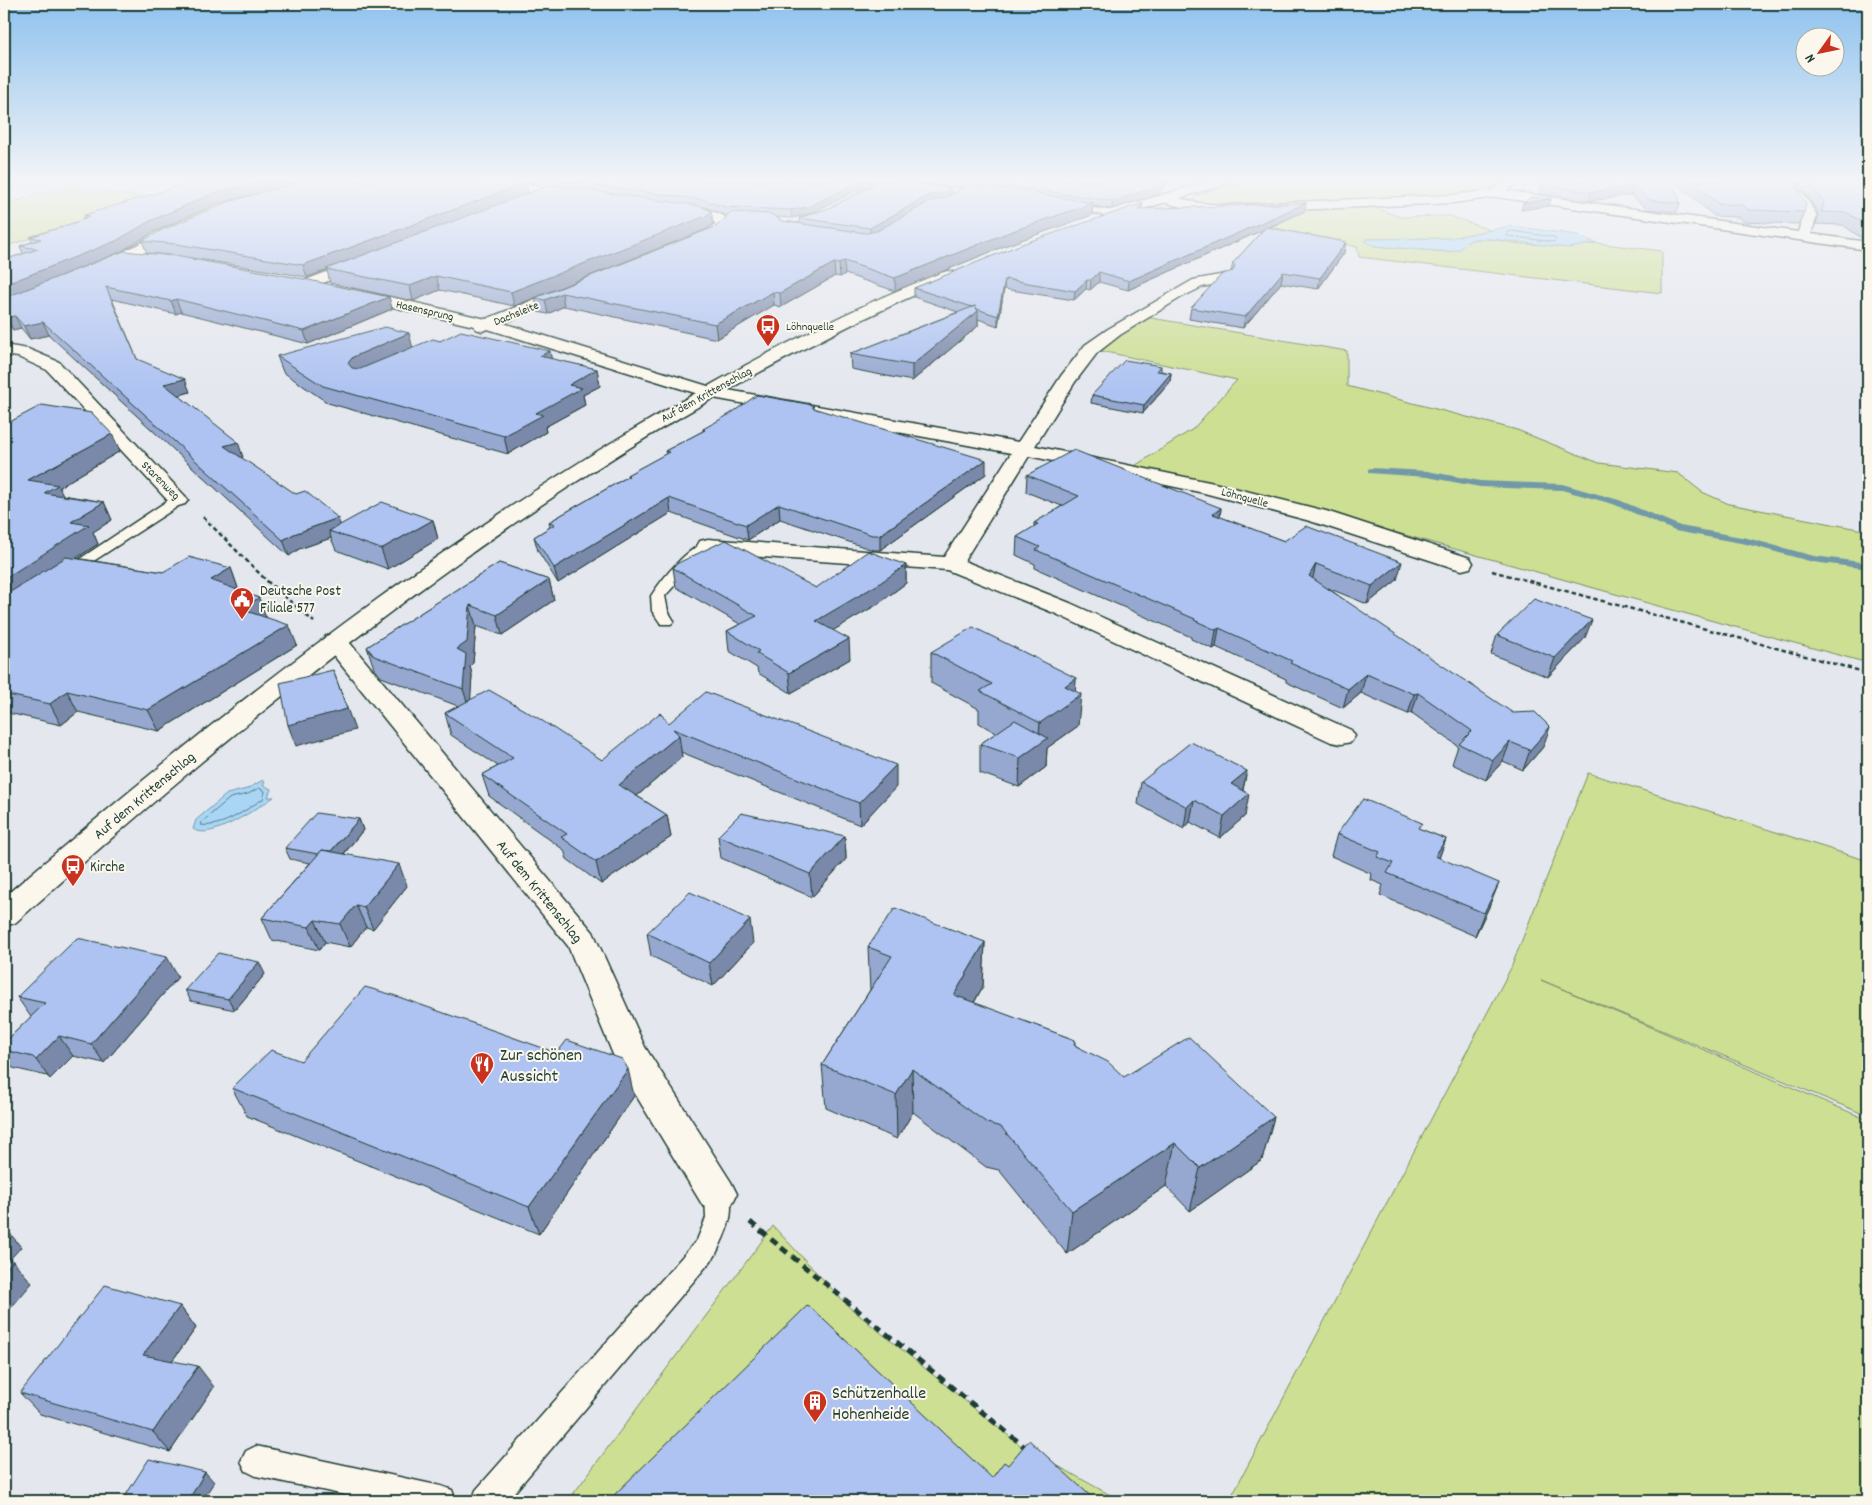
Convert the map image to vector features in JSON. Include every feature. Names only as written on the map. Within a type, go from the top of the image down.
[{"type":"street","points":[[83,275],[136,251]]},
{"type":"street","name":"Hasensprung","points":[[380,256],[303,283],[488,324],[708,392]]},
{"type":"street","points":[[126,257],[153,260]]},
{"type":"street","name":"Auf dem Krittenschlag","points":[[4,914],[198,749],[335,641],[487,531],[604,454],[708,392],[866,312],[966,268]]},
{"type":"street","points":[[951,564],[1067,380],[1091,349],[1114,332],[1175,295],[1198,284],[1225,278]]},
{"type":"street","name":"Dachsleite","points":[[488,324],[586,285]]},
{"type":"street","name":"Hasensprung","points":[[461,336],[488,324]]},
{"type":"street","name":"Starenweg","points":[[4,350],[22,353],[53,366],[178,500]]},
{"type":"street","name":"Löhnquelle","points":[[708,392],[887,423],[1130,470],[1207,487],[1318,516],[1462,563]]},
{"type":"street","points":[[708,546],[951,564],[1062,608],[1341,736]]},
{"type":"street","name":"Auf dem Krittenschlag","points":[[335,641],[582,941],[630,1054],[717,1194]]},
{"type":"lane","points":[[54,581],[178,500]]},
{"type":"lane","points":[[666,620],[660,611],[658,596],[683,566],[708,546]]},
{"type":"lane","points":[[487,1501],[706,1248],[719,1218],[717,1194]]},
{"type":"lane","points":[[256,1461],[441,1501]]},
{"type":"path","name":"Starenweg","points":[[178,500],[188,502],[268,582],[335,641]]},
{"type":"path","points":[[1462,563],[1868,673]]},
{"type":"path","points":[[717,1194],[1030,1451]]},
{"type":"green space","points":[[1358,251],[1662,251],[1662,293],[1359,257]]},
{"type":"green space","points":[[1145,317],[1347,351],[1347,386],[1517,430],[1599,463],[1678,473],[1702,492],[1729,504],[1868,531],[1868,663],[1326,513],[1133,467],[1193,429],[1237,380],[1101,351],[1109,342]]},
{"type":"green space","points":[[1588,773],[1868,861],[1868,1116],[1541,980],[1868,1120],[1868,1501],[1229,1501],[1511,968]]},
{"type":"green space","points":[[773,1226],[849,1307],[1020,1445],[1121,1501],[568,1501]]},
{"type":"water","points":[[263,780],[265,782],[263,785],[271,789],[268,797],[274,797],[234,822],[222,827],[201,832],[193,829],[196,820],[227,794],[247,789]]},
{"type":"building","points":[[31,251],[90,251],[4,285],[4,260]]},
{"type":"building","points":[[123,251],[175,256],[304,279],[389,297],[304,331],[176,299],[171,301],[106,287],[137,359],[185,379],[164,384],[238,442],[224,446],[296,494],[305,491],[338,518],[283,540],[43,322],[24,326],[15,316],[7,317],[4,314],[4,298]]},
{"type":"building","points":[[220,251],[340,251],[303,265]]},
{"type":"building","points":[[373,251],[616,251],[511,292],[436,276],[410,286],[326,269]]},
{"type":"building","points":[[653,251],[962,251],[895,278],[844,261],[839,264],[834,263],[780,293],[773,292],[715,324],[562,293],[545,300],[535,298]]},
{"type":"building","points":[[1004,251],[1197,251],[1129,281],[1099,272],[1075,291],[1005,279],[998,316],[977,309],[975,306],[972,307],[914,288]]},
{"type":"building","points":[[1244,251],[1339,251],[1320,278],[1283,272],[1245,317],[1191,308],[1222,274],[1233,271],[1235,266],[1233,263]]},
{"type":"building","points":[[975,306],[978,311],[912,365],[850,354]]},
{"type":"building","points":[[385,327],[409,333],[353,357],[348,363],[352,368],[360,369],[433,339],[440,341],[461,331],[550,351],[540,356],[597,369],[569,385],[582,388],[536,413],[543,415],[504,436],[323,386],[277,356]]},
{"type":"building","points":[[1125,360],[1161,366],[1157,371],[1171,373],[1144,405],[1092,395]]},
{"type":"building","points":[[757,395],[813,405],[813,408],[986,460],[880,535],[872,535],[779,504],[746,525],[669,498],[554,568],[534,537],[555,524],[549,522],[669,452],[665,451],[705,430],[703,429],[730,414]]},
{"type":"building","points":[[42,405],[92,413],[112,434],[28,480],[58,485],[44,493],[104,502],[71,522],[89,525],[4,579],[4,425]]},
{"type":"building","points":[[1074,450],[1221,508],[1213,514],[1284,541],[1306,526],[1402,562],[1372,586],[1316,564],[1309,576],[1513,713],[1535,712],[1550,727],[1530,750],[1510,742],[1493,760],[1459,744],[1472,731],[1418,693],[1414,694],[1366,674],[1348,689],[1219,628],[1216,630],[1195,619],[1036,550],[1040,547],[1017,537],[1038,524],[1034,523],[1079,496],[1027,475]]},
{"type":"building","points":[[382,502],[433,520],[381,549],[329,531]]},
{"type":"building","points":[[726,540],[816,588],[868,551],[906,565],[877,585],[816,621],[849,639],[789,673],[756,653],[759,651],[727,631],[757,616],[673,568],[678,563]]},
{"type":"building","points":[[66,557],[163,572],[189,557],[231,568],[211,580],[259,598],[240,609],[289,625],[148,710],[67,691],[50,704],[4,694],[4,596]]},
{"type":"building","points":[[499,563],[549,580],[497,615],[470,605],[467,642],[457,649],[466,654],[463,689],[374,656],[367,647]]},
{"type":"building","points":[[1534,599],[1592,620],[1555,658],[1497,635]]},
{"type":"building","points":[[973,627],[1076,678],[1065,686],[1081,694],[1040,723],[980,691],[992,684],[931,652]]},
{"type":"building","points":[[333,670],[347,709],[288,725],[280,683]]},
{"type":"building","points":[[489,690],[538,718],[602,760],[660,713],[669,723],[706,692],[896,765],[859,803],[673,729],[679,735],[619,785],[667,815],[596,862],[561,837],[567,834],[482,775],[513,758],[445,713]]},
{"type":"building","points":[[1015,720],[1048,738],[1020,758],[980,744]]},
{"type":"building","points":[[1191,742],[1247,771],[1231,784],[1249,794],[1224,816],[1194,800],[1187,807],[1141,782]]},
{"type":"building","points":[[1363,799],[1422,823],[1418,828],[1446,839],[1435,856],[1499,883],[1484,913],[1387,873],[1393,863],[1377,857],[1380,852],[1337,834]]},
{"type":"building","points":[[316,813],[359,819],[331,851],[322,850],[318,854],[285,848]]},
{"type":"building","points":[[741,813],[845,836],[810,874],[718,836]]},
{"type":"building","points":[[322,850],[399,864],[364,907],[356,905],[340,924],[315,920],[309,927],[262,918]]},
{"type":"building","points":[[690,892],[750,920],[709,963],[647,933]]},
{"type":"building","points":[[895,908],[985,942],[954,995],[1075,1040],[1074,1045],[1108,1062],[1124,1077],[1189,1037],[1274,1117],[1200,1168],[1175,1143],[1072,1211],[1001,1127],[987,1123],[912,1069],[896,1095],[822,1065],[892,956],[868,947]]},
{"type":"building","points":[[77,938],[167,957],[91,1044],[59,1036],[36,1060],[33,1057],[4,1050],[4,1043],[45,1003],[17,997]]},
{"type":"building","points":[[218,953],[259,962],[228,999],[185,990]]},
{"type":"building","points":[[365,987],[393,995],[557,1053],[567,1040],[622,1059],[628,1069],[529,1207],[232,1088],[271,1050],[301,1061]]},
{"type":"building","points":[[4,1259],[13,1261],[4,1271]]},
{"type":"building","points":[[105,1285],[180,1306],[143,1355],[198,1366],[153,1432],[20,1393]]},
{"type":"building","points":[[808,1305],[992,1478],[1004,1462],[1008,1465],[1029,1440],[1096,1501],[608,1501]]},
{"type":"building","points":[[149,1459],[205,1472],[188,1501],[122,1501]]},
{"type":"waterway","points":[[1371,471],[1427,474],[1480,484],[1562,487],[1616,502],[1678,529],[1747,541],[1813,559],[1868,566]]},
{"type":"place","name":"Löhnquelle","points":[[768,347]]},
{"type":"place","name":"Deutsche Post Filiale 577","points":[[242,620]]},
{"type":"place","name":"Kirche","points":[[73,887]]},
{"type":"place","name":"Zur schönen Aussicht","points":[[482,1085]]},
{"type":"place","name":"Schützenhalle Hohenheide","points":[[815,1423]]}]
